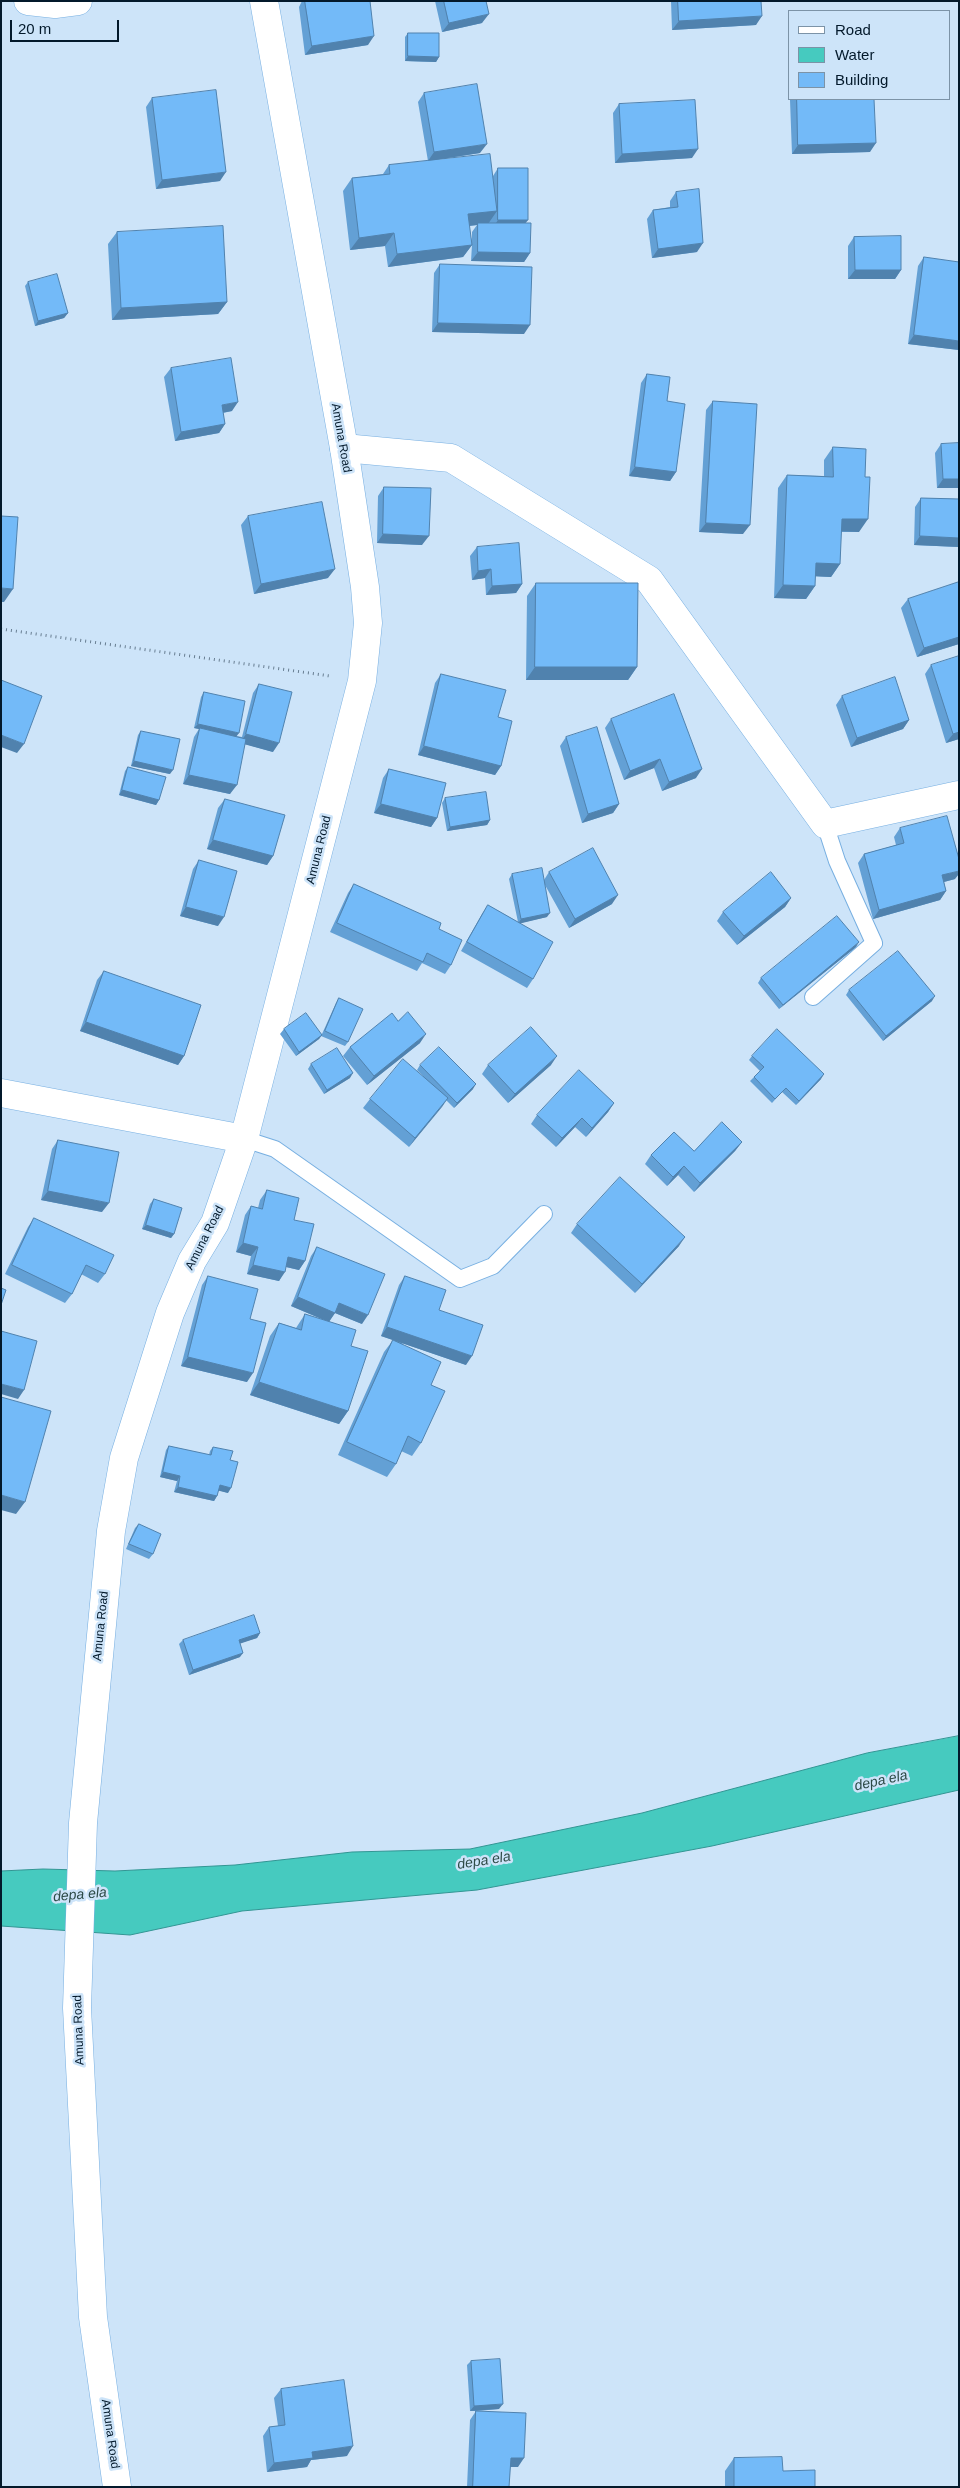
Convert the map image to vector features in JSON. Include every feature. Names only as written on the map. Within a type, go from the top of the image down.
[{"type":"street","points":[[28,1],[55,4],[78,1]]},
{"type":"street","name":"Amuna Road","points":[[117,2487],[93,2317],[77,2008],[82,1823],[111,1531],[124,1458],[170,1313],[192,1262],[215,1223],[244,1139],[362,681],[368,623],[366,596],[344,448],[264,1]]},
{"type":"street","points":[[344,448],[451,458],[649,580],[824,824],[959,795]]},
{"type":"street","points":[[1,1094],[244,1139]]},
{"type":"lane","points":[[813,997],[874,943],[836,861],[824,824]]},
{"type":"lane","points":[[244,1139],[275,1148],[460,1279],[493,1266],[544,1214]]},
{"type":"path","points":[[1,629],[362,681]]},
{"type":"water","name":"depa ela","points":[[959,1736],[959,1790],[712,1846],[477,1890],[242,1911],[130,1935],[1,1926],[1,1871],[43,1869],[115,1871],[235,1865],[352,1852],[470,1849],[642,1813],[867,1753]]},
{"type":"building","points":[[305,1],[370,1],[374,36],[312,46]]},
{"type":"building","points":[[444,1],[486,1],[489,14],[449,23]]},
{"type":"building","points":[[678,1],[761,1],[762,16],[679,21]]},
{"type":"building","points":[[408,33],[439,33],[439,57],[408,56]]},
{"type":"building","points":[[477,84],[487,144],[434,152],[424,93]]},
{"type":"building","points":[[216,90],[226,172],[162,180],[152,98]]},
{"type":"building","points":[[695,100],[698,149],[622,154],[619,104]]},
{"type":"building","points":[[797,100],[874,100],[876,143],[798,145]]},
{"type":"building","points":[[490,154],[497,211],[468,214],[472,245],[397,254],[394,233],[359,238],[352,178],[390,174],[389,165]]},
{"type":"building","points":[[498,168],[528,168],[528,220],[498,220]]},
{"type":"building","points":[[699,189],[703,243],[658,249],[653,210],[678,207],[676,192]]},
{"type":"building","points":[[478,223],[531,223],[530,253],[478,252]]},
{"type":"building","points":[[223,226],[227,302],[121,308],[117,232]]},
{"type":"building","points":[[901,236],[901,270],[855,270],[854,237]]},
{"type":"building","points":[[924,257],[959,262],[959,341],[914,335]]},
{"type":"building","points":[[440,264],[532,267],[530,325],[438,323]]},
{"type":"building","points":[[57,274],[68,313],[38,321],[28,282]]},
{"type":"building","points":[[231,358],[238,402],[222,405],[225,424],[181,432],[171,368]]},
{"type":"building","points":[[647,374],[670,377],[667,401],[685,404],[676,472],[635,467]]},
{"type":"building","points":[[713,401],[757,404],[750,525],[706,523]]},
{"type":"building","points":[[959,443],[959,479],[943,479],[941,444]]},
{"type":"building","points":[[833,447],[866,449],[865,477],[870,477],[868,519],[842,519],[840,564],[816,563],[815,586],[783,585],[787,475],[833,477]]},
{"type":"building","points":[[384,487],[431,488],[429,536],[383,534]]},
{"type":"building","points":[[921,498],[959,499],[959,538],[920,536]]},
{"type":"building","points":[[322,502],[335,569],[261,584],[248,516]]},
{"type":"building","points":[[1,516],[18,517],[13,589],[1,588]]},
{"type":"building","points":[[519,543],[522,584],[492,586],[491,569],[478,571],[477,547]]},
{"type":"building","points":[[959,582],[959,637],[924,648],[908,599]]},
{"type":"building","points":[[536,583],[638,583],[637,667],[535,667]]},
{"type":"building","points":[[959,656],[959,732],[953,734],[931,665]]},
{"type":"building","points":[[441,674],[506,690],[498,717],[512,721],[501,766],[424,746]]},
{"type":"building","points":[[895,677],[909,720],[857,738],[842,696]]},
{"type":"building","points":[[1,680],[42,696],[24,744],[1,735]]},
{"type":"building","points":[[259,684],[292,692],[279,743],[246,734]]},
{"type":"building","points":[[204,692],[245,701],[239,733],[198,724]]},
{"type":"building","points":[[674,694],[702,769],[669,782],[660,759],[630,771],[611,719]]},
{"type":"building","points":[[597,727],[619,804],[588,814],[566,737]]},
{"type":"building","points":[[200,728],[246,739],[237,785],[189,775]]},
{"type":"building","points":[[141,731],[180,739],[173,770],[134,761]]},
{"type":"building","points":[[128,767],[166,777],[159,800],[122,790]]},
{"type":"building","points":[[389,769],[446,783],[437,818],[381,804]]},
{"type":"building","points":[[486,792],[490,820],[450,827],[445,798]]},
{"type":"building","points":[[225,799],[285,815],[273,856],[213,840]]},
{"type":"building","points":[[947,816],[959,859],[959,871],[942,875],[946,891],[879,910],[864,854],[904,843],[900,828]]},
{"type":"building","points":[[593,848],[618,895],[575,919],[549,872]]},
{"type":"building","points":[[199,860],[237,871],[224,917],[186,907]]},
{"type":"building","points":[[542,868],[550,913],[521,919],[512,874]]},
{"type":"building","points":[[771,872],[791,898],[744,936],[723,912]]},
{"type":"building","points":[[354,884],[441,923],[439,929],[462,940],[451,965],[427,953],[423,962],[337,923]]},
{"type":"building","points":[[488,905],[553,942],[533,979],[467,942]]},
{"type":"building","points":[[837,916],[859,942],[783,1005],[761,978]]},
{"type":"building","points":[[898,951],[935,996],[886,1036],[849,990]]},
{"type":"building","points":[[104,971],[201,1005],[184,1056],[86,1022]]},
{"type":"building","points":[[339,998],[363,1009],[348,1042],[325,1031]]},
{"type":"building","points":[[408,1012],[426,1034],[374,1076],[350,1047],[392,1013],[398,1021]]},
{"type":"building","points":[[306,1013],[322,1035],[299,1052],[284,1029]]},
{"type":"building","points":[[531,1027],[557,1056],[515,1094],[488,1065]]},
{"type":"building","points":[[777,1029],[824,1074],[799,1101],[786,1088],[775,1099],[754,1077],[764,1067],[752,1056]]},
{"type":"building","points":[[439,1047],[476,1084],[457,1103],[420,1065]]},
{"type":"building","points":[[337,1048],[353,1073],[327,1090],[311,1064]]},
{"type":"building","points":[[403,1059],[448,1098],[415,1138],[370,1099]]},
{"type":"building","points":[[579,1070],[614,1103],[592,1128],[582,1118],[562,1138],[537,1115]]},
{"type":"building","points":[[722,1122],[742,1142],[700,1183],[684,1166],[673,1177],[651,1155],[674,1132],[694,1151]]},
{"type":"building","points":[[58,1140],[119,1152],[109,1203],[48,1191]]},
{"type":"building","points":[[620,1177],[685,1237],[642,1284],[577,1224]]},
{"type":"building","points":[[267,1190],[299,1198],[294,1220],[314,1224],[305,1261],[288,1257],[285,1272],[253,1265],[258,1247],[243,1243],[251,1206],[262,1209]]},
{"type":"building","points":[[154,1199],[182,1208],[174,1234],[146,1225]]},
{"type":"building","points":[[34,1218],[114,1255],[105,1274],[86,1265],[72,1294],[12,1265]]},
{"type":"building","points":[[317,1247],[385,1274],[368,1315],[339,1303],[335,1313],[298,1297]]},
{"type":"building","points":[[208,1276],[258,1289],[250,1319],[266,1323],[253,1373],[188,1357]]},
{"type":"building","points":[[405,1276],[446,1290],[439,1310],[483,1325],[472,1356],[387,1327]]},
{"type":"building","points":[[1,1288],[6,1290],[1,1305]]},
{"type":"building","points":[[305,1314],[356,1330],[351,1346],[368,1351],[348,1411],[259,1382],[279,1323],[301,1330]]},
{"type":"building","points":[[1,1331],[37,1341],[24,1390],[1,1384]]},
{"type":"building","points":[[393,1340],[441,1362],[431,1385],[445,1391],[421,1443],[408,1436],[396,1464],[347,1442]]},
{"type":"building","points":[[1,1397],[51,1411],[25,1502],[1,1495]]},
{"type":"building","points":[[169,1446],[211,1455],[213,1447],[233,1451],[230,1460],[238,1462],[231,1488],[220,1485],[217,1496],[178,1487],[180,1476],[163,1472]]},
{"type":"building","points":[[139,1524],[161,1534],[153,1554],[129,1544]]},
{"type":"building","points":[[254,1615],[260,1633],[239,1640],[243,1653],[193,1670],[183,1640]]},
{"type":"building","points":[[500,2359],[503,2404],[474,2406],[471,2361]]},
{"type":"building","points":[[344,2380],[353,2446],[312,2452],[313,2458],[274,2463],[269,2427],[285,2425],[281,2389]]},
{"type":"building","points":[[476,2411],[526,2413],[524,2458],[511,2458],[509,2487],[473,2487]]},
{"type":"building","points":[[782,2457],[783,2471],[815,2470],[815,2487],[734,2487],[734,2458]]}]
